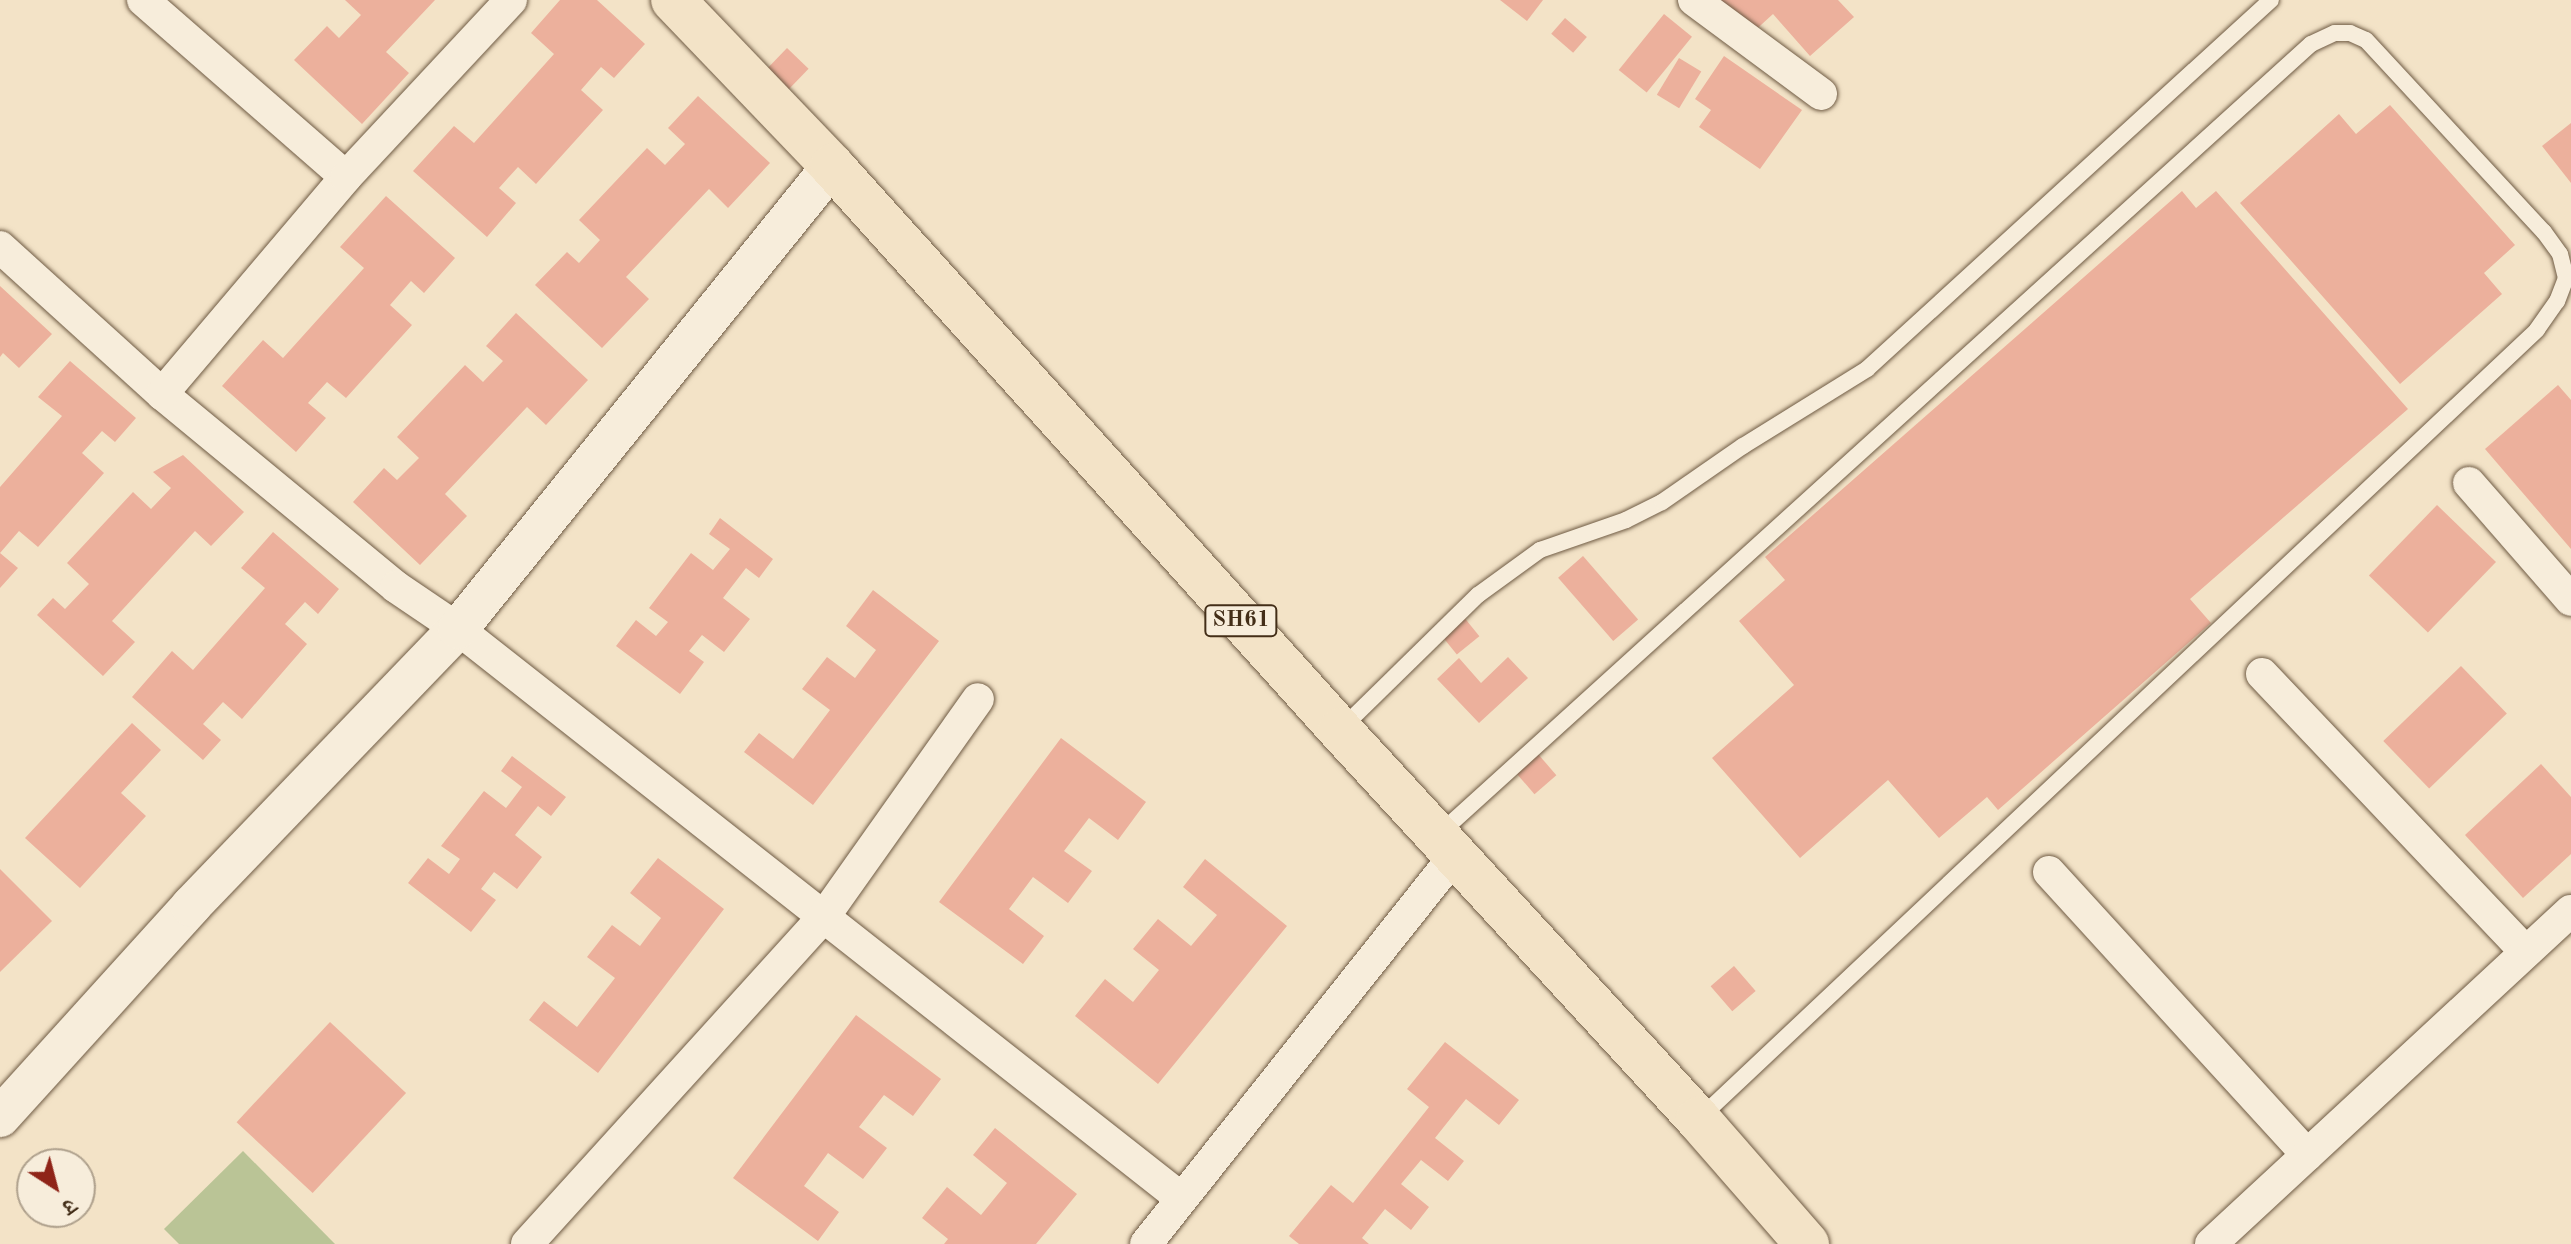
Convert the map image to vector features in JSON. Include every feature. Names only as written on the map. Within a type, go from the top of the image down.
[{"type":"main road","name":"SH61","points":[[673,0],[832,166],[1340,730],[1698,1119],[1807,1244]]},
{"type":"street","points":[[143,0],[346,177]]},
{"type":"street","points":[[162,394],[346,177],[511,0]]},
{"type":"street","points":[[1694,0],[1821,94]]},
{"type":"street","points":[[0,1117],[191,906],[458,629],[832,166]]},
{"type":"street","points":[[0,247],[162,394],[396,587],[458,629],[1182,1199]]},
{"type":"street","points":[[2469,483],[2571,600]]},
{"type":"street","points":[[2262,674],[2526,952]]},
{"type":"street","points":[[527,1244],[823,918],[978,699]]},
{"type":"street","points":[[1146,1244],[1446,846]]},
{"type":"street","points":[[2049,872],[2307,1155]]},
{"type":"street","points":[[2211,1244],[2571,911]]},
{"type":"lane","points":[[1340,730],[1478,595],[1540,550],[1626,520],[1662,502],[1743,446],[1867,369],[2271,0]]},
{"type":"lane","points":[[1446,846],[2311,44],[2335,33],[2350,33],[2366,40],[2544,232],[2560,254],[2566,278],[2557,301],[2537,330],[1698,1119]]},
{"type":"green space","points":[[243,1151],[335,1244],[179,1244],[164,1229]]},
{"type":"building","points":[[345,0],[435,0],[386,52],[409,73],[362,124],[294,60],[327,26],[339,38],[361,15]]},
{"type":"building","points":[[560,0],[597,0],[645,44],[614,78],[601,67],[581,90],[603,110],[536,184],[518,167],[499,188],[516,203],[487,237],[413,171],[454,126],[474,143],[554,54],[531,33]]},
{"type":"building","points":[[1500,0],[1543,0],[1527,21]]},
{"type":"building","points":[[1719,0],[1838,0],[1854,17],[1810,56],[1773,14],[1750,35]]},
{"type":"building","points":[[1664,14],[1692,37],[1647,93],[1619,70]]},
{"type":"building","points":[[1565,18],[1587,37],[1573,53],[1551,34]]},
{"type":"building","points":[[787,48],[809,69],[781,98],[759,77]]},
{"type":"building","points":[[1724,56],[1802,110],[1760,169],[1699,127],[1711,110],[1695,99]]},
{"type":"building","points":[[1679,58],[1701,71],[1679,108],[1657,95]]},
{"type":"building","points":[[698,96],[770,163],[728,208],[709,189],[626,277],[649,299],[602,348],[535,285],[567,252],[579,263],[600,240],[579,220],[647,148],[665,165],[685,144],[668,128]]},
{"type":"building","points":[[2390,105],[2515,245],[2484,273],[2502,294],[2400,384],[2240,203],[2339,114],[2356,134]]},
{"type":"building","points":[[2571,123],[2571,183],[2542,146]]},
{"type":"building","points":[[2182,191],[2196,208],[2216,191],[2408,409],[2190,599],[2211,623],[1998,810],[1987,797],[1939,838],[1888,780],[1800,858],[1712,758],[1794,685],[1739,621],[1785,580],[1765,557]]},
{"type":"building","points":[[386,196],[455,258],[424,293],[411,281],[390,305],[412,325],[346,398],[327,382],[308,403],[326,418],[296,452],[222,386],[263,340],[283,358],[364,268],[340,247]]},
{"type":"building","points":[[0,286],[52,334],[19,368],[3,353],[0,357]]},
{"type":"building","points":[[516,313],[588,380],[546,425],[527,407],[445,494],[467,516],[420,565],[353,502],[384,468],[397,480],[419,458],[397,437],[465,365],[483,382],[503,361],[486,346]]},
{"type":"building","points":[[70,361],[136,418],[115,442],[102,431],[82,453],[104,473],[38,547],[19,531],[0,553],[0,487],[62,416],[38,397]]},
{"type":"building","points":[[2558,385],[2571,400],[2571,549],[2485,449]]},
{"type":"building","points":[[183,455],[244,512],[211,546],[195,531],[112,621],[135,642],[103,676],[37,615],[53,598],[65,609],[89,584],[67,563],[133,492],[151,509],[171,488],[153,472]]},
{"type":"building","points":[[2437,505],[2496,562],[2428,632],[2369,575]]},
{"type":"building","points":[[720,518],[773,559],[759,578],[746,568],[723,598],[750,619],[724,652],[702,635],[689,651],[704,662],[680,694],[616,646],[636,620],[656,636],[668,622],[649,608],[691,553],[713,570],[730,549],[709,534]]},
{"type":"building","points":[[273,532],[339,589],[318,614],[305,602],[285,624],[307,644],[242,719],[223,702],[203,724],[221,740],[203,760],[132,697],[172,651],[193,670],[265,588],[241,568]]},
{"type":"building","points":[[0,553],[18,568],[0,588]]},
{"type":"building","points":[[1583,556],[1638,619],[1613,641],[1558,578]]},
{"type":"building","points":[[873,590],[939,641],[813,805],[744,752],[759,733],[793,759],[830,710],[802,689],[827,657],[855,678],[876,650],[846,626]]},
{"type":"building","points":[[1463,616],[1479,636],[1457,654],[1440,634]]},
{"type":"building","points":[[1508,657],[1528,678],[1479,723],[1437,679],[1459,658],[1481,683]]},
{"type":"building","points":[[2461,666],[2507,713],[2429,788],[2383,741]]},
{"type":"building","points":[[132,723],[161,750],[121,793],[146,816],[80,888],[25,838]]},
{"type":"building","points":[[1061,738],[1146,802],[1118,840],[1089,818],[1064,851],[1092,871],[1068,903],[1033,877],[1009,909],[1044,936],[1023,964],[939,902]]},
{"type":"building","points":[[1538,754],[1556,775],[1534,794],[1516,773]]},
{"type":"building","points":[[512,756],[566,797],[551,816],[538,806],[515,835],[542,857],[517,889],[494,872],[481,889],[496,900],[471,932],[408,883],[428,858],[449,874],[460,859],[441,846],[484,791],[506,808],[522,787],[501,771]]},
{"type":"building","points":[[2541,764],[2571,797],[2571,854],[2523,898],[2465,835]]},
{"type":"building","points":[[658,858],[724,909],[598,1073],[529,1020],[544,1001],[577,1027],[615,978],[587,957],[612,925],[640,946],[661,918],[630,893]]},
{"type":"building","points":[[1205,859],[1287,926],[1158,1084],[1075,1016],[1105,979],[1133,1002],[1159,970],[1133,949],[1158,919],[1191,946],[1217,915],[1183,887]]},
{"type":"building","points":[[0,869],[52,921],[0,972]]},
{"type":"building","points":[[1734,966],[1756,991],[1732,1011],[1711,986]]},
{"type":"building","points":[[856,1015],[941,1079],[913,1116],[884,1095],[859,1127],[887,1148],[863,1179],[828,1153],[804,1186],[839,1212],[818,1241],[733,1178]]},
{"type":"building","points":[[330,1022],[406,1093],[313,1193],[237,1122]]},
{"type":"building","points":[[1445,1042],[1519,1100],[1499,1125],[1466,1099],[1435,1138],[1464,1161],[1448,1181],[1421,1160],[1401,1184],[1429,1207],[1411,1230],[1385,1209],[1362,1238],[1369,1244],[1299,1244],[1289,1236],[1331,1185],[1353,1203],[1429,1107],[1407,1089]]},
{"type":"building","points":[[995,1128],[1077,1194],[1036,1244],[944,1244],[948,1239],[922,1218],[947,1187],[981,1215],[1007,1183],[973,1155]]}]
